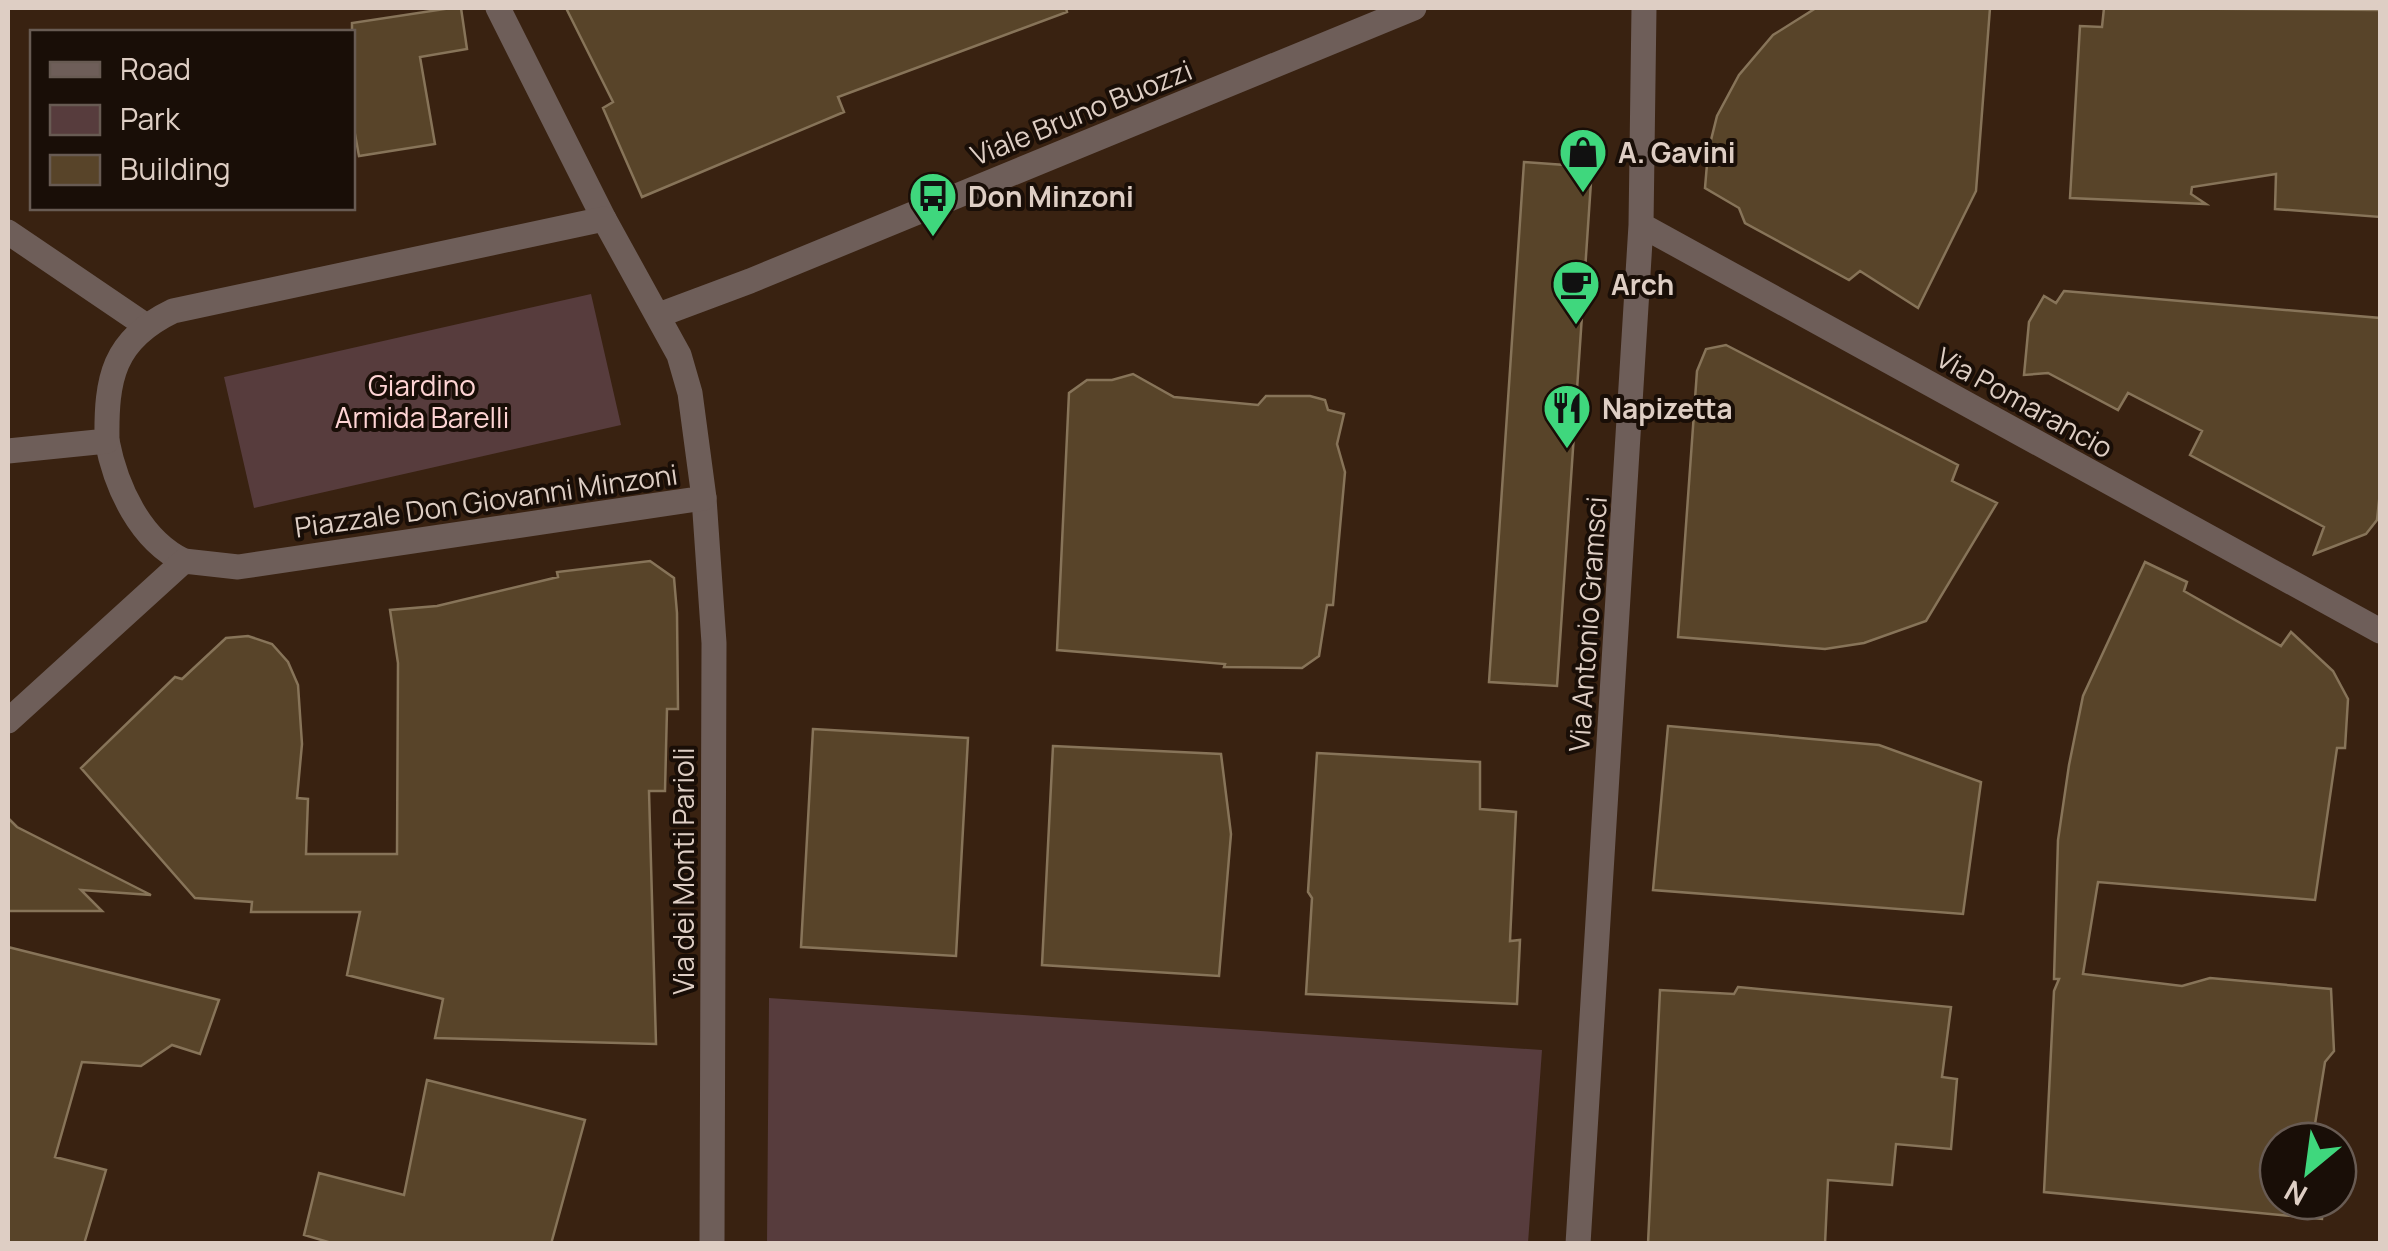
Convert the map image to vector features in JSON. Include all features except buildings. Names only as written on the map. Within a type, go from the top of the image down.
[{"type":"street","name":"Piazzale Don Giovanni Minzoni","points":[[184,561],[238,568],[704,498],[688,380],[659,315],[604,219],[498,8]]},
{"type":"street","name":"Viale Bruno Buozzi","points":[[659,315],[1414,8]]},
{"type":"street","name":"Via Antonio Gramsci","points":[[1578,1244],[1642,225],[1644,8]]},
{"type":"street","points":[[8,721],[184,561],[168,554],[137,517],[112,468],[107,441],[107,414],[116,366],[123,350],[145,325],[188,306],[604,219]]},
{"type":"street","name":"Via Pomarancio","points":[[1642,225],[2380,631]]},
{"type":"street","points":[[8,232],[145,325]]},
{"type":"street","points":[[8,452],[107,441]]},
{"type":"street","name":"Via dei Monti Parioli","points":[[704,498],[714,642],[712,1244]]},
{"type":"green space","name":"Giardino Armida Barelli","points":[[591,294],[621,425],[254,508],[224,377]]},
{"type":"green space","points":[[769,998],[1542,1050],[1528,1243],[767,1243]]},
{"type":"place","name":"A. Gavini","points":[[1583,194]]},
{"type":"place","name":"Don Minzoni","points":[[933,238]]},
{"type":"place","name":"Arch","points":[[1576,326]]},
{"type":"place","name":"Napizetta","points":[[1567,450]]}]
